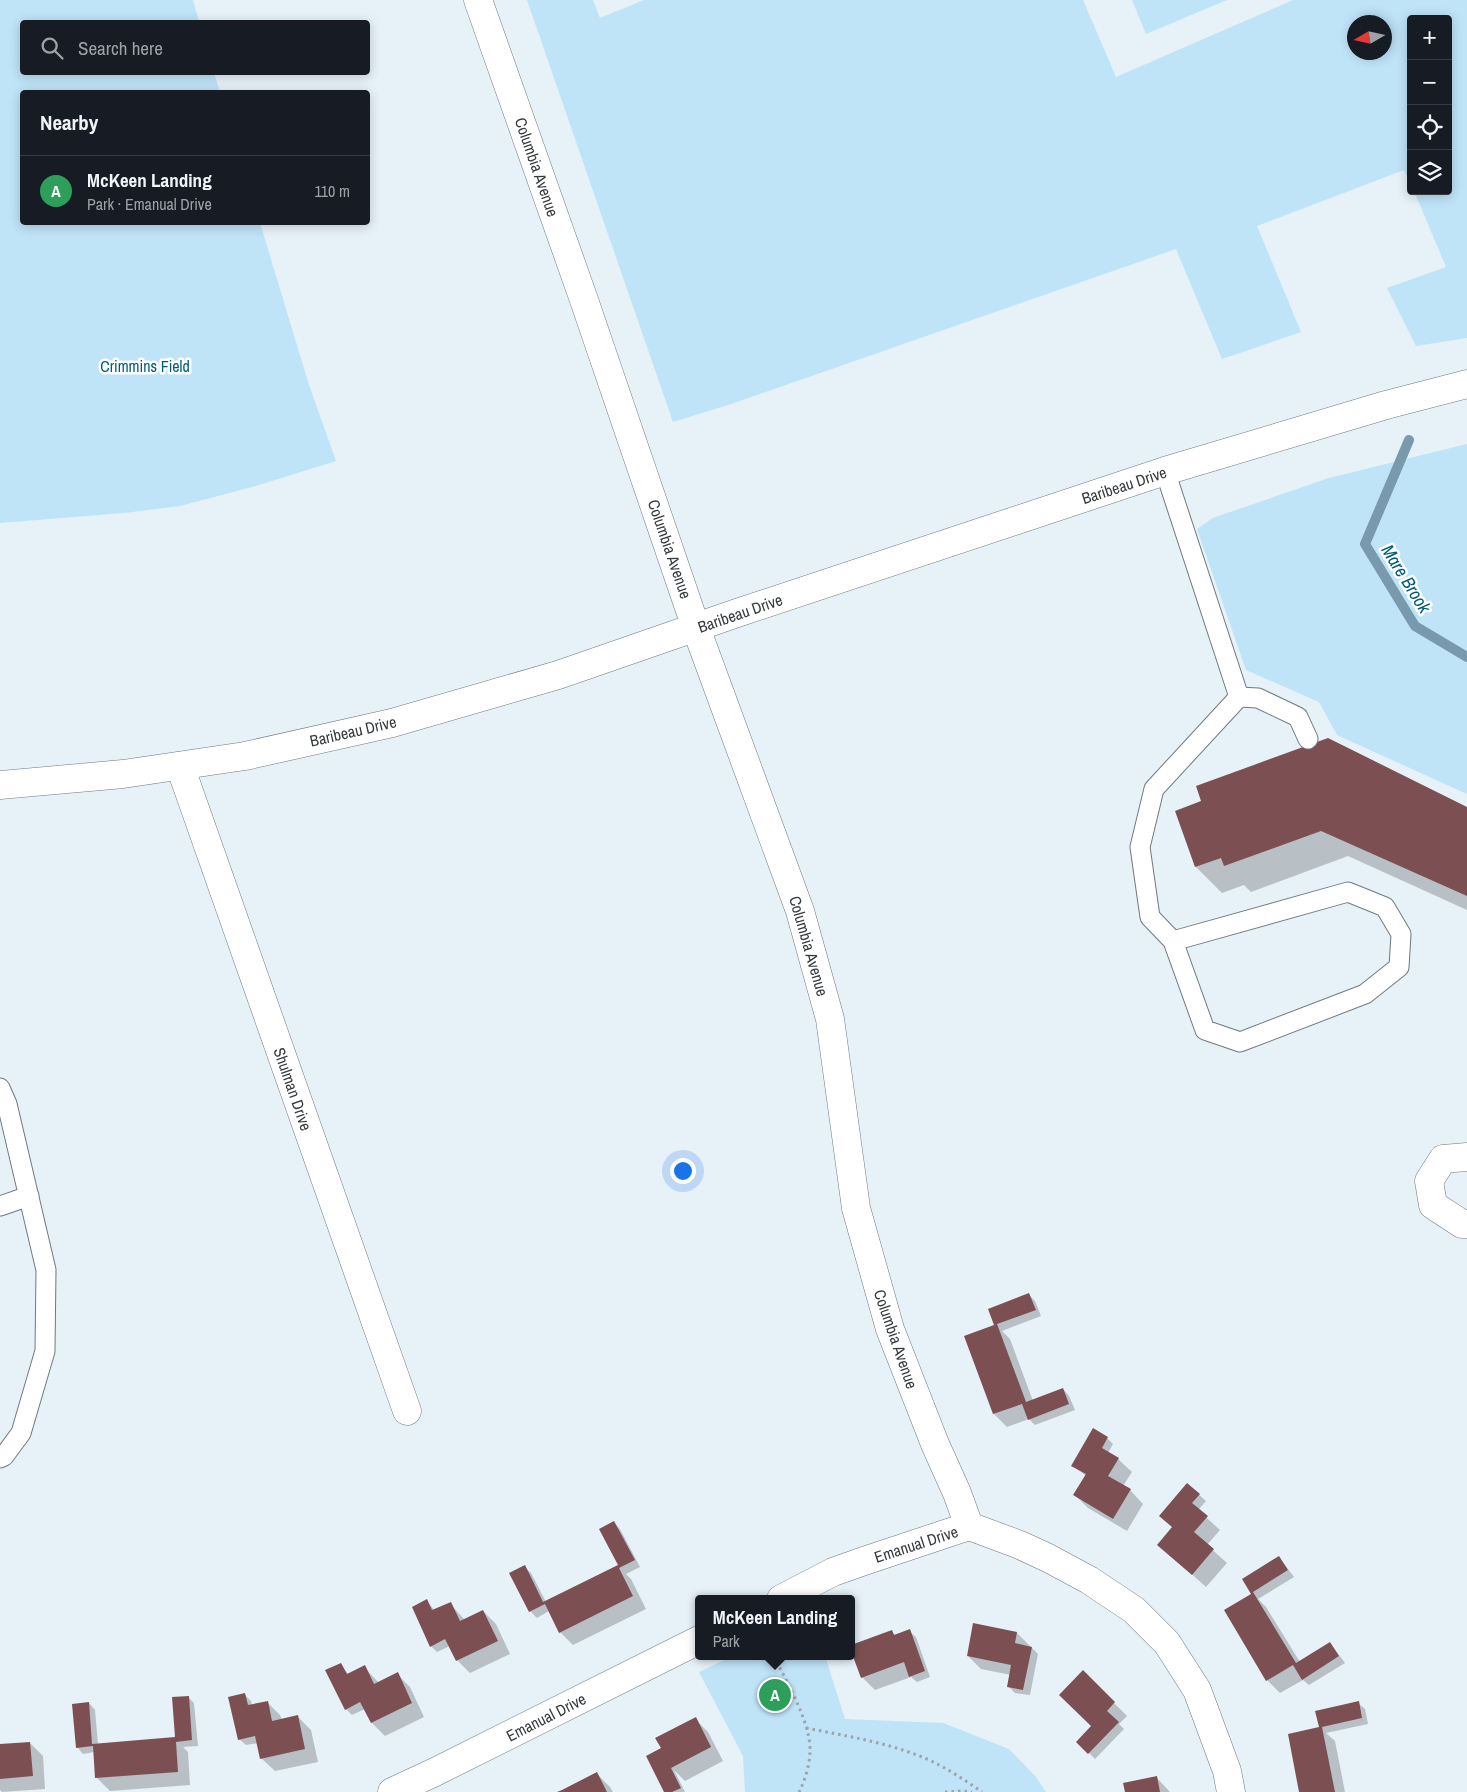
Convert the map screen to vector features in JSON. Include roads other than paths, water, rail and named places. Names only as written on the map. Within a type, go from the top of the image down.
[{"type":"street","name":"Columbia Avenue","points":[[478,0],[588,309],[696,628],[800,911],[830,1019],[856,1208],[890,1329],[969,1526]]},
{"type":"street","name":"Baribeau Drive","points":[[0,785],[123,774],[246,756],[392,723],[558,674],[1166,471],[1386,405],[1467,384]]},
{"type":"street","name":"Shulman Drive","points":[[180,766],[407,1412]]},
{"type":"street","points":[[1467,1157],[1444,1159],[1429,1181],[1433,1205],[1462,1224],[1467,1224]]},
{"type":"street","name":"Emanual Drive","points":[[789,1595],[833,1572],[969,1526]]},
{"type":"street","points":[[969,1526],[1020,1545],[1088,1580],[1134,1610],[1167,1643],[1197,1690],[1227,1771],[1231,1792]]},
{"type":"street","name":"Emanual Drive","points":[[392,1792],[695,1642]]},
{"type":"lane","points":[[1166,471],[1239,697]]},
{"type":"lane","points":[[1239,697],[1258,698],[1298,717],[1308,739]]},
{"type":"lane","points":[[1173,941],[1348,892],[1385,907],[1402,934],[1399,967],[1365,994],[1240,1042],[1204,1030],[1173,941],[1150,917],[1140,847],[1154,789],[1239,697]]},
{"type":"lane","points":[[0,1088],[7,1104],[46,1270],[45,1351],[21,1433],[4,1456],[0,1458]]},
{"type":"lane","points":[[0,1206],[29,1196]]},
{"type":"waterway","name":"Mare Brook","points":[[1409,440],[1365,544],[1415,626],[1467,657]]},
{"type":"place","name":"McKeen Landing","points":[[775,1695]]},
{"type":"park label","name":"Crimmins Field","points":[[145,366]]}]
